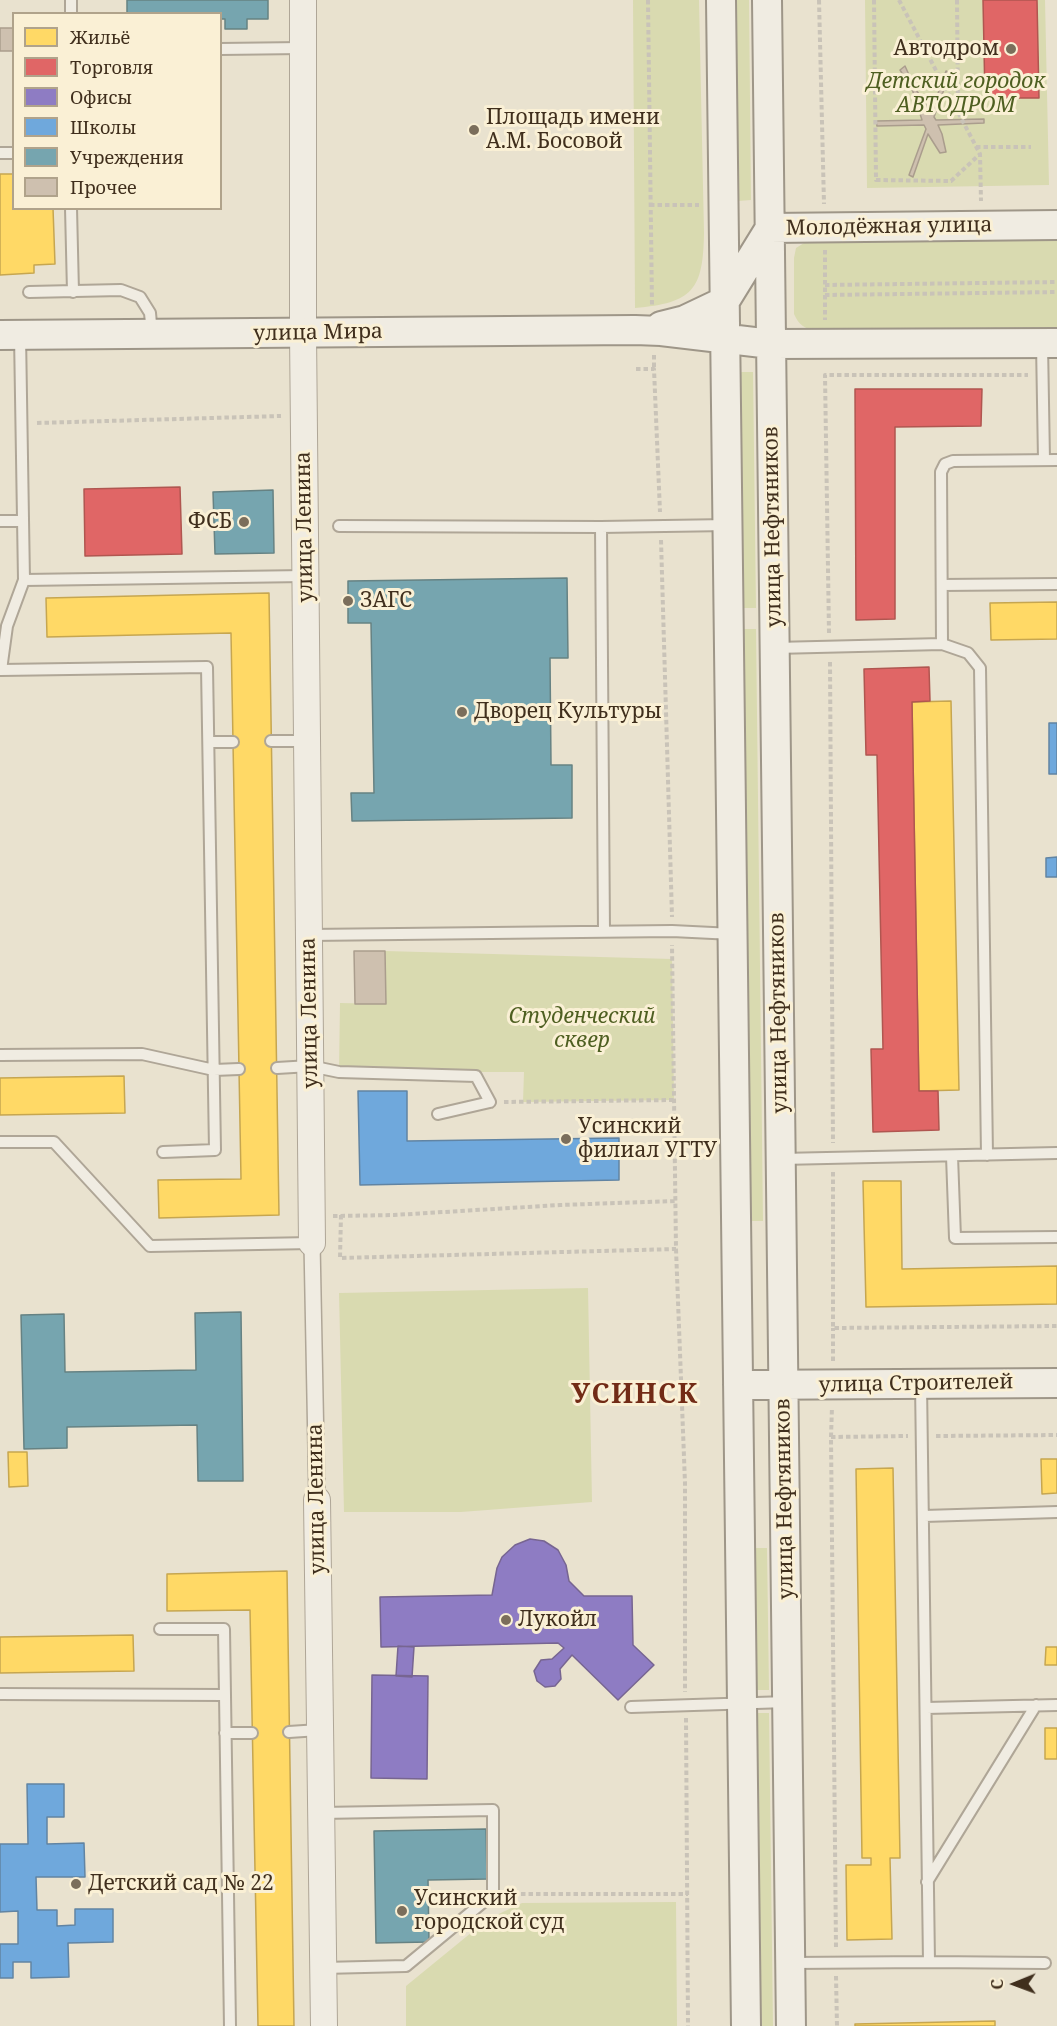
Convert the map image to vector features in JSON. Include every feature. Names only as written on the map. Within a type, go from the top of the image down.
[{"type":"main road","points":[[722,0],[746,2026]]},
{"type":"main road","name":"улица Нефтяников","points":[[767,0],[791,2026]]},
{"type":"main road","name":"Молодёжная улица","points":[[725,301],[770,228],[1057,225]]},
{"type":"main road","name":"улица Мира","points":[[10,335],[644,328],[685,320],[725,301]]},
{"type":"main road","name":"улица Мира","points":[[644,328],[726,339]]},
{"type":"main road","points":[[726,339],[771,344],[1049,343]]},
{"type":"main road","points":[[729,620],[775,619]]},
{"type":"main road","name":"улица Строителей","points":[[738,1385],[1057,1383]]},
{"type":"street","name":"улица Ленина","points":[[303,0],[303,333],[310,1066],[324,2026]]},
{"type":"lane","points":[[222,49],[302,48]]},
{"type":"lane","points":[[71,210],[73,292]]},
{"type":"lane","points":[[29,292],[121,290],[140,297],[150,313],[152,334]]},
{"type":"lane","points":[[10,335],[21,423],[24,580],[4,626],[1,670],[207,667],[215,1150],[163,1152]]},
{"type":"lane","points":[[1044,460],[1042,375],[1049,343]]},
{"type":"lane","points":[[942,644],[941,472],[945,464],[953,461],[1057,460]]},
{"type":"lane","points":[[0,521],[23,521]]},
{"type":"lane","points":[[339,526],[728,525]]},
{"type":"lane","points":[[601,527],[604,931]]},
{"type":"lane","points":[[24,580],[305,576]]},
{"type":"lane","points":[[942,585],[1057,584]]},
{"type":"lane","points":[[775,648],[942,644],[968,653],[980,668],[987,1155]]},
{"type":"lane","points":[[272,741],[307,741]]},
{"type":"lane","points":[[209,742],[233,742]]},
{"type":"lane","points":[[309,935],[604,931],[733,934]]},
{"type":"lane","points":[[0,1055],[142,1054],[214,1070],[239,1069]]},
{"type":"lane","points":[[277,1068],[310,1066],[339,1072],[476,1076],[490,1102],[438,1114]]},
{"type":"lane","points":[[0,1142],[54,1142],[150,1246],[312,1243]]},
{"type":"lane","points":[[781,1159],[1057,1153]]},
{"type":"lane","points":[[952,1155],[955,1238],[1057,1237]]},
{"type":"lane","points":[[921,1384],[929,1962]]},
{"type":"lane","points":[[924,1516],[1057,1512]]},
{"type":"lane","points":[[160,1629],[224,1629],[230,2026]]},
{"type":"lane","points":[[0,1694],[224,1695]]},
{"type":"lane","points":[[631,1707],[788,1702]]},
{"type":"lane","points":[[926,1708],[1057,1705]]},
{"type":"lane","points":[[927,1882],[1036,1706]]},
{"type":"lane","points":[[290,1731],[320,1730]]},
{"type":"lane","points":[[225,1733],[252,1733]]},
{"type":"lane","points":[[321,1813],[493,1810],[493,1894],[406,1966],[323,1968]]},
{"type":"lane","points":[[791,1963],[1045,1963]]},
{"type":"path","points":[[648,0],[644,328],[654,369],[660,526],[672,931],[676,1249],[685,1483],[685,1701]]},
{"type":"path","points":[[819,0],[825,228],[830,647],[833,1328],[1057,1326]]},
{"type":"path","points":[[874,0],[876,180],[951,181],[980,154]]},
{"type":"path","points":[[899,0],[980,154],[981,203]]},
{"type":"path","points":[[957,0],[958,113]]},
{"type":"path","points":[[976,147],[1031,147]]},
{"type":"path","points":[[825,285],[1057,282]]},
{"type":"path","points":[[825,295],[1057,292]]},
{"type":"path","points":[[636,369],[654,369]]},
{"type":"path","points":[[825,375],[1042,375]]},
{"type":"path","points":[[21,423],[284,416]]},
{"type":"path","points":[[490,1102],[674,1101]]},
{"type":"path","points":[[675,1201],[394,1215],[341,1215],[340,1258],[676,1249]]},
{"type":"path","points":[[837,2026],[831,1437],[1057,1435]]},
{"type":"path","points":[[686,1712],[688,2026]]},
{"type":"path","points":[[493,1894],[688,1894]]},
{"type":"green space","points":[[633,0],[699,0],[704,233],[701,268],[691,290],[670,302],[635,308]]},
{"type":"green space","points":[[736,0],[749,0],[751,200],[738,201]]},
{"type":"green space","name":"Детский городок АВТОДРОМ","points":[[865,0],[1045,0],[1049,185],[867,188]]},
{"type":"green space","points":[[1057,234],[1057,330],[815,331],[802,325],[794,314],[796,248],[812,238]]},
{"type":"green space","points":[[740,372],[753,372],[756,608],[743,608]]},
{"type":"green space","points":[[744,629],[756,629],[763,1221],[751,1221]]},
{"type":"green space","name":"Студенческий сквер","points":[[385,951],[672,959],[674,1100],[523,1102],[524,1072],[339,1072],[340,1003],[386,1004]]},
{"type":"green space","points":[[588,1288],[592,1502],[461,1512],[344,1512],[339,1293]]},
{"type":"green space","points":[[755,1548],[767,1548],[769,1690],[756,1690]]},
{"type":"green space","points":[[757,1713],[769,1713],[773,2026],[761,2026]]},
{"type":"green space","points":[[676,1902],[677,2026],[406,2026],[406,1986],[488,1919],[522,1903]]},
{"type":"building: Жильё","points":[[0,174],[12,174],[12,210],[53,210],[55,264],[34,265],[34,273],[0,275]]},
{"type":"building: Жильё","points":[[269,593],[279,1215],[159,1218],[158,1180],[241,1179],[231,633],[47,637],[46,598]]},
{"type":"building: Жильё","points":[[1057,602],[1057,639],[991,640],[990,603]]},
{"type":"building: Жильё","points":[[951,701],[959,1090],[919,1091],[912,702]]},
{"type":"building: Жильё","points":[[124,1076],[125,1113],[0,1115],[0,1078]]},
{"type":"building: Жильё","points":[[863,1181],[901,1181],[902,1269],[1057,1266],[1057,1304],[866,1307]]},
{"type":"building: Жильё","points":[[8,1452],[27,1452],[28,1486],[9,1487]]},
{"type":"building: Жильё","points":[[1041,1459],[1057,1459],[1057,1493],[1042,1494]]},
{"type":"building: Жильё","points":[[893,1468],[900,1858],[890,1858],[892,1939],[847,1940],[846,1865],[871,1865],[871,1858],[862,1858],[856,1469]]},
{"type":"building: Жильё","points":[[287,1571],[294,2026],[258,2026],[250,1610],[167,1611],[167,1574]]},
{"type":"building: Жильё","points":[[133,1635],[134,1671],[0,1673],[0,1637]]},
{"type":"building: Жильё","points":[[1046,1647],[1057,1647],[1057,1665],[1045,1665]]},
{"type":"building: Жильё","points":[[1045,1728],[1057,1728],[1057,1759],[1045,1759]]},
{"type":"building: Жильё","points":[[995,2021],[995,2026],[855,2026],[855,2024]]},
{"type":"building: Торговля","name":"Автодром","points":[[983,0],[1037,0],[1039,98],[985,98]]},
{"type":"building: Торговля","points":[[855,389],[982,389],[981,426],[895,427],[895,619],[856,620]]},
{"type":"building: Торговля","points":[[180,487],[182,554],[85,556],[84,489]]},
{"type":"building: Торговля","points":[[929,667],[930,701],[912,702],[919,1091],[938,1091],[939,1130],[873,1132],[871,1049],[883,1049],[877,755],[866,755],[864,669]]},
{"type":"building: Офисы","name":"Лукойл","points":[[530,1539],[544,1541],[558,1550],[566,1565],[569,1581],[584,1596],[632,1596],[633,1645],[654,1665],[618,1700],[572,1655],[560,1669],[561,1679],[555,1686],[545,1687],[537,1681],[534,1671],[541,1660],[552,1659],[564,1648],[558,1643],[381,1647],[380,1597],[492,1595],[497,1568],[502,1557],[515,1545]]},
{"type":"building: Офисы","points":[[398,1646],[414,1647],[412,1677],[396,1676]]},
{"type":"building: Офисы","points":[[372,1675],[428,1676],[427,1779],[371,1778]]},
{"type":"building: Школы","points":[[1049,723],[1057,723],[1057,774],[1049,774]]},
{"type":"building: Школы","points":[[1057,857],[1057,877],[1046,877],[1046,858]]},
{"type":"building: Школы","name":"Усинский филиал УГТУ","points":[[358,1091],[407,1091],[407,1141],[619,1138],[619,1180],[360,1185]]},
{"type":"building: Школы","points":[[27,1784],[64,1784],[64,1817],[47,1817],[47,1844],[84,1843],[85,1877],[36,1877],[37,1910],[57,1910],[57,1926],[75,1925],[75,1909],[113,1909],[113,1942],[68,1943],[69,1977],[31,1978],[31,1962],[13,1962],[13,1978],[0,1978],[0,1944],[18,1944],[18,1911],[0,1912],[0,1844],[28,1844]]},
{"type":"building: Учреждения","points":[[127,0],[268,0],[268,19],[247,19],[247,29],[225,29],[222,12],[127,12]]},
{"type":"building: Учреждения","name":"ФСБ","points":[[273,490],[274,553],[215,554],[213,492]]},
{"type":"building: Учреждения","name":"Дворец Культуры","points":[[567,578],[568,658],[550,658],[551,765],[572,765],[572,818],[352,821],[351,793],[374,793],[371,623],[348,623],[348,581]]},
{"type":"building: Учреждения","points":[[241,1312],[243,1481],[198,1481],[197,1425],[67,1427],[67,1448],[24,1449],[21,1315],[64,1314],[65,1372],[196,1370],[195,1313]]},
{"type":"building: Учреждения","name":"Усинский городской суд","points":[[486,1829],[487,1879],[428,1880],[429,1942],[376,1943],[374,1831]]},
{"type":"building: Прочее","points":[[0,28],[12,28],[12,51],[0,51]]},
{"type":"building: Прочее","points":[[905,66],[915,88],[931,113],[946,71],[950,73],[934,117],[936,120],[984,119],[984,123],[938,125],[946,152],[940,153],[928,134],[913,177],[909,175],[926,129],[924,125],[877,126],[876,121],[922,120],[912,89],[900,70]]},
{"type":"building: Прочее","points":[[354,951],[385,951],[386,1004],[355,1004]]},
{"type":"place","name":"Автодром","points":[[1011,49]]},
{"type":"place","name":"Площадь имени А.М. Босовой","points":[[474,130]]},
{"type":"place","name":"ФСБ","points":[[244,522]]},
{"type":"place","name":"ЗАГС","points":[[348,601]]},
{"type":"place","name":"Дворец Культуры","points":[[462,712]]},
{"type":"place","name":"Усинский филиал УГТУ","points":[[566,1139]]},
{"type":"place","name":"Лукойл","points":[[506,1620]]},
{"type":"place","name":"Детский сад № 22","points":[[76,1884]]},
{"type":"place","name":"Усинский городской суд","points":[[402,1911]]},
{"type":"district","name":"УСИНСК","points":[[635,1395]]}]
